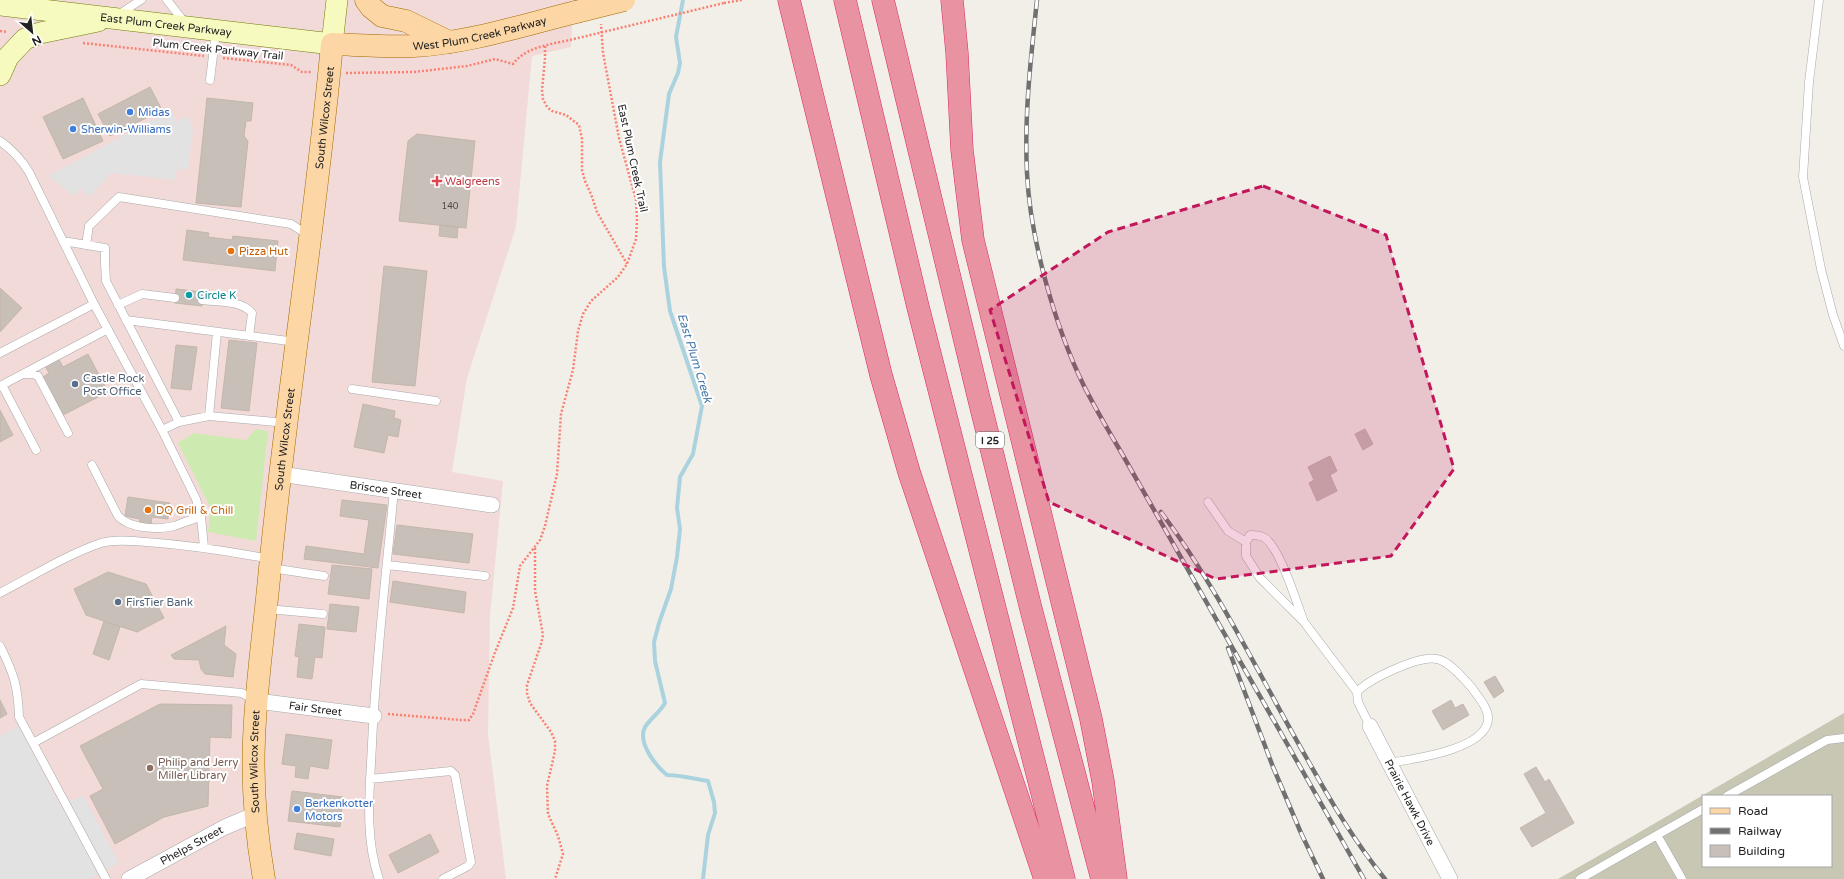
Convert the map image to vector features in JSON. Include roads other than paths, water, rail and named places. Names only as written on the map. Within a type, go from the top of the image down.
[{"type":"highway","points":[[789,0],[881,375],[909,472],[1045,879]]},
{"type":"highway","name":"I 25","points":[[884,0],[978,395],[1033,617],[1102,879]]},
{"type":"highway","points":[[952,0],[957,53],[962,150],[973,240],[1091,719],[1103,781],[1116,879]]},
{"type":"highway","points":[[845,3],[918,308],[1064,879]]},
{"type":"main road","name":"South Wilcox Street","points":[[264,879],[256,814],[254,770],[257,702],[280,474],[337,0]]},
{"type":"main road","points":[[366,0],[371,7],[382,16],[406,21],[449,42]]},
{"type":"main road","name":"West Plum Creek Parkway","points":[[332,44],[416,46],[449,42],[624,0]]},
{"type":"main road","name":"East Plum Creek Parkway","points":[[0,5],[332,44]]},
{"type":"main road","points":[[0,75],[8,57],[25,39],[40,33],[53,32],[112,18]]},
{"type":"street","name":"Briscoe Street","points":[[280,474],[492,505]]},
{"type":"street","name":"Fair Street","points":[[257,702],[374,716]]},
{"type":"street","name":"Prairie Hawk Drive","points":[[1370,726],[1450,879]]},
{"type":"street","name":"Phelps Street","points":[[129,879],[225,828],[256,814]]},
{"type":"lane","points":[[112,18],[141,0]]},
{"type":"lane","points":[[167,0],[180,19],[188,27]]},
{"type":"lane","points":[[1819,0],[1809,82],[1803,177],[1821,269],[1832,315],[1844,346]]},
{"type":"lane","points":[[210,80],[216,30]]},
{"type":"lane","points":[[0,142],[14,151],[22,160],[94,304],[162,430],[196,499],[201,517],[204,547]]},
{"type":"lane","points":[[86,244],[89,226],[119,197],[291,224],[309,236]]},
{"type":"lane","points":[[63,241],[106,248],[104,263],[106,281],[179,422]]},
{"type":"lane","points":[[118,305],[142,294],[175,298]]},
{"type":"lane","points":[[202,300],[236,303],[246,307],[252,313],[250,336]]},
{"type":"lane","points":[[1,351],[94,304]]},
{"type":"lane","points":[[126,320],[296,342]]},
{"type":"lane","points":[[36,450],[1,385],[108,329]]},
{"type":"lane","points":[[209,416],[217,332]]},
{"type":"lane","points":[[22,374],[32,374],[38,376],[68,433]]},
{"type":"lane","points":[[352,389],[436,401]]},
{"type":"lane","points":[[162,430],[179,422],[209,416],[286,423]]},
{"type":"lane","points":[[92,465],[118,516],[123,522],[132,525],[163,528],[201,517]]},
{"type":"lane","points":[[379,879],[375,867],[371,842],[369,807],[370,779],[374,716],[394,490]]},
{"type":"lane","points":[[1208,502],[1228,531],[1246,542]]},
{"type":"lane","points":[[1304,622],[1273,546],[1263,537],[1250,535],[1246,542],[1246,556],[1260,578],[1304,622],[1357,692],[1358,702],[1370,726]]},
{"type":"lane","points":[[0,593],[66,558],[102,542],[127,541],[204,547],[324,576]]},
{"type":"lane","points":[[387,565],[485,576]]},
{"type":"lane","points":[[266,608],[323,614]]},
{"type":"lane","points":[[0,646],[12,671],[18,691],[19,717],[106,879]]},
{"type":"lane","points":[[1357,692],[1373,680],[1401,667],[1425,659],[1438,659],[1450,666],[1464,678],[1486,710],[1488,721],[1480,734],[1463,746],[1422,758],[1389,763]]},
{"type":"lane","points":[[33,743],[141,684],[242,693],[257,702]]},
{"type":"lane","points":[[1729,795],[1827,740],[1844,738]]},
{"type":"lane","points":[[370,779],[452,771],[455,775],[470,862],[468,866],[443,879]]},
{"type":"lane","points":[[1580,879],[1702,810]]},
{"type":"lane","points":[[1657,835],[1682,879]]},
{"type":"waterway","name":"East Plum Creek","points":[[683,0],[676,37],[680,63],[678,73],[669,94],[660,162],[664,267],[670,311],[702,406],[693,454],[680,477],[677,508],[680,529],[677,557],[671,589],[654,642],[655,661],[665,703],[647,724],[643,733],[649,754],[667,775],[708,781],[714,802],[715,813],[708,835],[703,879]]},
{"type":"railway","points":[[1037,0],[1027,108],[1027,173],[1033,225],[1039,253],[1046,282],[1063,337],[1073,363],[1097,411],[1364,879]]},
{"type":"railway","points":[[1161,512],[1182,541],[1220,601],[1333,804],[1363,850],[1385,879]]},
{"type":"railway","points":[[1228,648],[1273,767],[1301,833],[1323,879]]},
{"type":"place","name":"Midas","points":[[130,112]]},
{"type":"place","name":"Sherwin-Williams","points":[[73,129]]},
{"type":"place","name":"Walgreens","points":[[437,181]]},
{"type":"place","name":"Pizza Hut","points":[[231,251]]},
{"type":"place","name":"Circle K","points":[[189,295]]},
{"type":"place","name":"Castle Rock Post Office","points":[[75,384]]},
{"type":"place","name":"DQ Grill & Chill","points":[[148,510]]},
{"type":"place","name":"FirsTier Bank","points":[[118,602]]},
{"type":"place","name":"Philip and Jerry Miller Library","points":[[150,768]]},
{"type":"place","name":"Berkenkotter Motors","points":[[297,809]]}]
